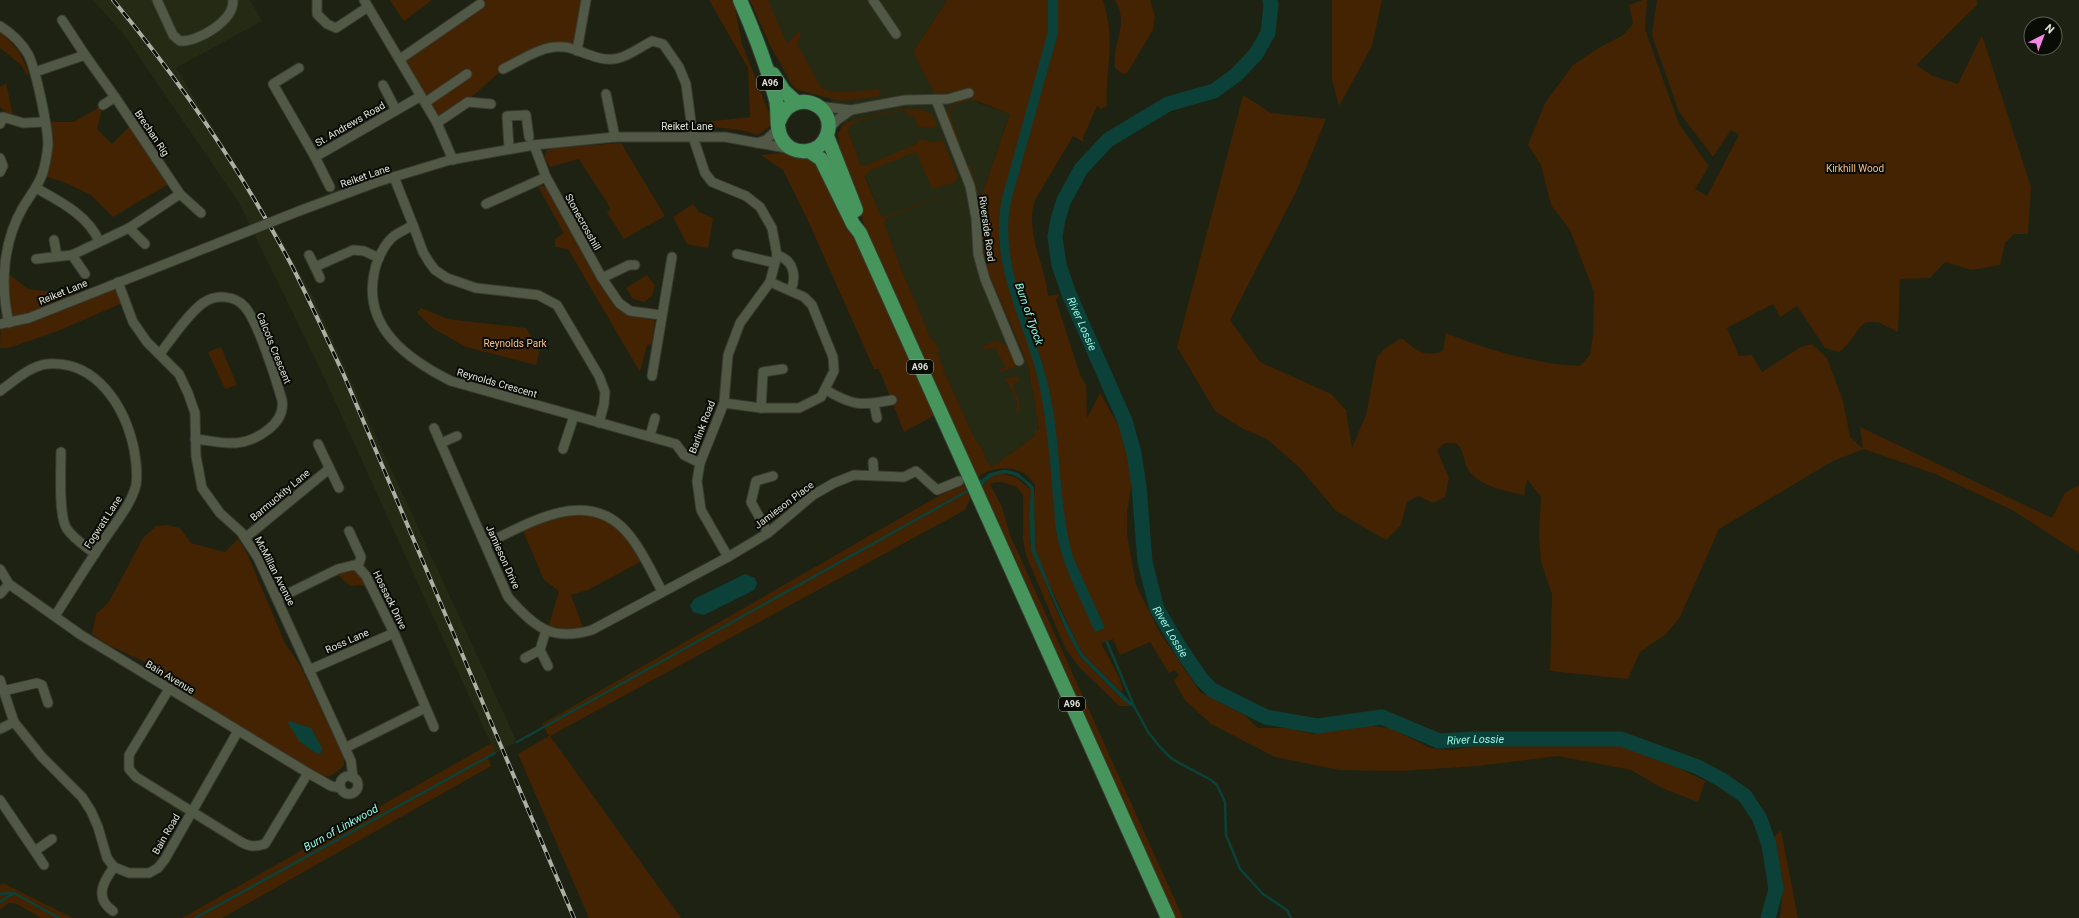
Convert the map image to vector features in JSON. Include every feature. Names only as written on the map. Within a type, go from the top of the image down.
[{"type":"highway","name":"A96","points":[[740,0],[758,45],[776,101],[779,125],[785,144],[792,149]]},
{"type":"highway","name":"A96","points":[[758,45],[784,92],[796,102]]},
{"type":"highway","points":[[779,125],[785,109],[796,102],[803,101],[817,105]]},
{"type":"highway","name":"A96","points":[[817,105],[826,116],[828,133],[858,217],[860,232],[969,484],[1168,918]]},
{"type":"highway","points":[[792,149],[809,151],[817,148],[828,133]]},
{"type":"highway","name":"A96","points":[[809,151],[822,158],[853,224],[860,232]]},
{"type":"street","points":[[157,0],[173,35],[180,41],[187,42],[214,29],[232,11],[233,0]]},
{"type":"street","points":[[317,0],[317,14],[327,24],[336,28],[366,4],[438,122],[453,160]]},
{"type":"street","points":[[577,51],[586,0]]},
{"type":"street","points":[[873,0],[896,34]]},
{"type":"street","points":[[400,59],[480,4]]},
{"type":"street","name":"Brechan Rig","points":[[62,20],[180,194],[201,213]]},
{"type":"street","points":[[0,26],[20,42],[28,55],[35,72],[48,145],[42,175],[36,188],[17,218],[2,264],[2,293],[5,324]]},
{"type":"street","name":"Barlink Road","points":[[503,69],[543,50],[565,46],[596,58],[614,61],[652,41],[663,44],[679,67],[686,84],[693,137],[699,159],[705,173],[712,182],[746,196],[760,207],[767,217],[772,228],[776,259],[770,282],[740,323],[728,355],[724,403],[700,463],[697,482],[701,510],[728,557]]},
{"type":"street","points":[[35,72],[85,56]]},
{"type":"street","name":"St. Andrews Road","points":[[299,68],[273,84],[315,157],[330,187]]},
{"type":"street","name":"St. Andrews Road","points":[[315,157],[396,110],[424,99],[467,74]]},
{"type":"street","name":"St. Andrews Road","points":[[383,85],[396,110]]},
{"type":"street","points":[[817,105],[851,110],[905,100],[936,100],[969,93]]},
{"type":"street","points":[[606,94],[615,137]]},
{"type":"street","points":[[103,105],[115,97]]},
{"type":"street","name":"Riverside Road","points":[[936,100],[970,186],[976,218],[978,254],[985,279],[1019,361]]},
{"type":"street","points":[[438,122],[468,102],[492,104]]},
{"type":"street","points":[[828,133],[837,120],[851,110]]},
{"type":"street","points":[[509,148],[506,116],[526,115],[529,137]]},
{"type":"street","points":[[1,118],[24,123],[44,122]]},
{"type":"street","points":[[757,143],[766,140],[779,125]]},
{"type":"street","name":"Reiket Lane","points":[[5,324],[29,318],[299,210],[394,177],[453,160],[509,148],[615,137],[725,137],[792,149]]},
{"type":"street","name":"Stonecrosshill","points":[[534,145],[546,177],[602,278],[619,303],[630,311],[661,315]]},
{"type":"street","points":[[0,158],[3,166],[0,172]]},
{"type":"street","points":[[394,177],[423,252],[435,270],[447,278],[476,288],[538,295],[557,305],[601,382],[605,392],[604,404],[599,422]]},
{"type":"street","points":[[486,204],[546,177]]},
{"type":"street","points":[[36,188],[86,220],[95,231],[100,241]]},
{"type":"street","points":[[36,259],[72,255],[129,228],[180,194]]},
{"type":"street","name":"Reynolds Crescent","points":[[412,225],[393,237],[379,258],[372,282],[375,312],[380,324],[389,336],[409,356],[421,365],[451,381],[676,444],[684,456],[700,463]]},
{"type":"street","points":[[129,228],[145,244]]},
{"type":"street","points":[[54,240],[57,256]]},
{"type":"street","points":[[315,267],[353,250],[364,251],[379,258]]},
{"type":"street","points":[[737,254],[776,259],[782,257],[792,268],[795,281],[790,290]]},
{"type":"street","points":[[72,255],[84,274]]},
{"type":"street","points":[[310,255],[320,278]]},
{"type":"street","points":[[652,376],[661,315],[672,257]]},
{"type":"street","points":[[602,278],[629,265],[635,265]]},
{"type":"street","name":"McMillan Avenue","points":[[118,282],[133,322],[147,342],[179,374],[196,412],[195,439],[197,468],[202,488],[220,513],[245,538],[258,558],[351,761],[353,778]]},
{"type":"street","points":[[724,403],[761,408],[799,408],[821,397],[826,390],[834,372],[833,357],[812,305],[804,297],[770,282]]},
{"type":"street","name":"Calcots Crescent","points":[[160,354],[180,327],[202,303],[218,297],[233,300],[245,307],[264,349],[282,400],[282,409],[279,419],[264,432],[248,440],[236,443],[195,439]]},
{"type":"street","name":"Fogwatt Lane","points":[[0,391],[36,367],[47,364],[63,365],[94,378],[108,391],[119,406],[130,432],[138,473],[136,486],[131,499],[55,616]]},
{"type":"street","points":[[761,408],[763,372],[783,369]]},
{"type":"street","points":[[826,390],[845,401],[874,404],[892,400]]},
{"type":"street","points":[[874,404],[877,418]]},
{"type":"street","points":[[564,449],[574,416]]},
{"type":"street","points":[[650,436],[655,418]]},
{"type":"street","name":"Jamieson Drive","points":[[434,428],[508,597],[527,619],[546,630],[578,634],[592,630],[662,591],[728,557]]},
{"type":"street","points":[[441,443],[457,436]]},
{"type":"street","points":[[318,444],[338,488]]},
{"type":"street","points":[[61,452],[62,515],[66,528],[79,542],[94,554]]},
{"type":"street","points":[[874,462],[874,475]]},
{"type":"street","name":"Barmuckity Lane","points":[[245,538],[329,469]]},
{"type":"street","name":"Jamieson Place","points":[[728,557],[768,533],[813,495],[854,475],[904,477],[916,471],[937,490],[969,484]]},
{"type":"street","points":[[768,533],[752,502],[756,481],[773,476]]},
{"type":"street","points":[[484,544],[525,525],[563,510],[595,512],[610,518],[630,535],[662,591]]},
{"type":"street","points":[[349,531],[361,556],[358,566]]},
{"type":"street","name":"Hossack Drive","points":[[277,599],[328,573],[349,566],[358,566],[363,570],[394,633],[434,727]]},
{"type":"street","name":"Bain Avenue","points":[[0,569],[10,584],[87,640],[308,773],[331,786],[341,788]]},
{"type":"street","points":[[0,594],[10,584]]},
{"type":"street","points":[[546,630],[540,650],[548,666]]},
{"type":"street","name":"Ross Lane","points":[[309,670],[394,633]]},
{"type":"street","points":[[525,658],[540,650]]},
{"type":"street","points":[[0,680],[14,722],[42,757],[82,797],[91,811],[98,827],[107,858],[114,867],[104,881],[101,890],[104,901],[113,911]]},
{"type":"street","points":[[3,691],[37,683],[42,685],[48,703]]},
{"type":"street","points":[[169,689],[129,754],[129,769],[136,777],[248,846],[257,847],[265,844],[308,773]]},
{"type":"street","points":[[345,748],[425,708]]},
{"type":"street","points":[[0,730],[14,722]]},
{"type":"street","name":"Bain Road","points":[[114,867],[129,873],[140,874],[149,873],[158,868],[165,859],[238,731]]},
{"type":"street","points":[[348,776],[353,778],[358,785],[356,791],[348,794],[341,788],[340,783],[343,778],[348,776]]},
{"type":"street","points":[[0,800],[44,865]]},
{"type":"street","points":[[35,852],[52,839]]},
{"type":"shaded area","points":[[93,0],[250,0],[262,21],[176,68],[272,223],[314,298],[517,742],[495,753],[323,375],[239,203],[125,36]]},
{"type":"shaded area","points":[[750,0],[947,0],[913,52],[968,90],[978,103],[1010,113],[979,203],[982,241],[987,269],[1028,365],[1039,430],[1036,435],[992,467],[984,457],[986,456],[973,435],[942,368],[902,271],[848,131],[830,99],[798,90],[790,83],[769,43]]},
{"type":"green space","points":[[390,0],[432,0],[404,21]]},
{"type":"green space","points":[[477,0],[586,0],[577,51],[565,46],[503,69],[465,103],[437,123],[400,59],[479,4]]},
{"type":"green space","points":[[709,0],[733,0],[742,44],[771,118],[769,127],[758,135],[740,130],[704,126],[704,122],[750,117],[748,68]]},
{"type":"green space","points":[[750,0],[768,0],[787,44],[800,30],[800,39],[797,43],[819,84],[825,90],[832,92],[849,92],[879,89],[880,96],[842,101],[798,90],[793,86],[769,43]]},
{"type":"green space","points":[[947,0],[1103,0],[1110,38],[1107,106],[1101,109],[1097,106],[1083,138],[1084,142],[1073,136],[1034,202],[1032,227],[1048,296],[1059,294],[1056,300],[1080,375],[1086,385],[1087,418],[1100,393],[1124,435],[1133,476],[1127,513],[1127,534],[1136,585],[1159,631],[1200,692],[1244,715],[1258,728],[1290,728],[1313,734],[1363,725],[1391,728],[1430,748],[1453,750],[1481,744],[1623,744],[1669,763],[1705,781],[1698,802],[1662,788],[1631,770],[1558,756],[1478,766],[1400,771],[1339,770],[1275,757],[1211,724],[1185,700],[1174,681],[1179,674],[1174,670],[1169,673],[1150,642],[1120,655],[1113,639],[1101,643],[1119,677],[1123,689],[1122,691],[1120,691],[1082,653],[1047,580],[1035,548],[1033,510],[1035,486],[1024,474],[1018,470],[1010,468],[995,469],[980,475],[979,480],[976,480],[888,283],[865,227],[840,151],[838,134],[843,124],[863,118],[890,112],[903,110],[916,109],[926,111],[933,116],[937,124],[933,128],[918,127],[914,115],[908,116],[906,110],[864,119],[856,122],[848,131],[861,165],[864,166],[918,143],[921,139],[933,142],[943,140],[958,177],[954,183],[932,189],[916,152],[869,171],[865,177],[881,216],[884,217],[928,201],[946,198],[928,202],[886,218],[884,223],[902,271],[932,341],[934,340],[939,350],[937,352],[944,368],[943,369],[973,435],[986,456],[984,457],[992,467],[1036,435],[1034,431],[1039,430],[1028,365],[987,269],[982,241],[979,204],[967,166],[970,165],[980,200],[1010,114],[972,99],[955,105],[951,109],[950,115],[961,144],[959,145],[948,115],[949,110],[953,105],[971,97],[968,90],[935,94],[913,52]]},
{"type":"green space","points":[[1115,0],[1150,0],[1155,16],[1153,30],[1127,73],[1123,74],[1115,68],[1116,49],[1120,34],[1121,18]]},
{"type":"green space","points":[[1332,0],[1382,0],[1372,46],[1339,106],[1332,80]]},
{"type":"green space","name":"Kirkhill Wood","points":[[1647,0],[1645,29],[1679,124],[1709,166],[1695,189],[1707,196],[1739,135],[1731,130],[1713,157],[1679,112],[1652,35],[1657,0],[1976,0],[1978,4],[1916,65],[1933,76],[1958,84],[1982,35],[2031,187],[2028,234],[2014,234],[2005,243],[2000,265],[1971,270],[1945,262],[1930,278],[1900,279],[1898,332],[1878,322],[1866,322],[1839,352],[1825,348],[1797,306],[1780,317],[1773,304],[1727,328],[1739,356],[1752,355],[1762,372],[1801,347],[1812,344],[1827,358],[1843,401],[1850,437],[1863,449],[1860,427],[2052,518],[2065,493],[2079,485],[2079,553],[2012,510],[1935,474],[1864,449],[1833,461],[1719,529],[1680,617],[1666,634],[1640,652],[1628,679],[1550,671],[1552,594],[1541,562],[1539,534],[1541,497],[1527,479],[1524,495],[1487,485],[1469,471],[1461,449],[1456,443],[1445,443],[1437,450],[1449,478],[1445,497],[1433,503],[1418,496],[1407,502],[1401,525],[1386,540],[1336,511],[1300,468],[1267,439],[1243,429],[1215,411],[1177,347],[1243,95],[1271,113],[1326,119],[1296,192],[1230,320],[1260,362],[1331,394],[1346,410],[1352,448],[1366,415],[1377,357],[1385,348],[1402,338],[1421,352],[1431,354],[1443,351],[1446,333],[1477,345],[1512,355],[1547,363],[1580,366],[1590,355],[1593,335],[1594,292],[1570,230],[1551,205],[1541,165],[1528,145],[1545,103],[1573,65],[1600,47],[1622,36],[1633,24],[1629,5]]},
{"type":"green space","points":[[0,31],[19,51],[29,74],[27,75],[21,65],[0,48]]},
{"type":"green space","points":[[6,83],[13,115],[7,113],[0,107],[0,87]]},
{"type":"green space","points":[[103,105],[97,129],[112,144],[133,123],[172,182],[113,217],[91,195],[66,183],[42,175],[46,158],[44,122],[74,122]]},
{"type":"green space","points":[[621,143],[665,216],[624,239],[607,212],[611,209],[579,159],[550,167],[544,157],[547,150],[553,148]]},
{"type":"green space","points":[[779,153],[799,154],[814,160],[839,201],[935,415],[904,432],[879,369],[874,369],[809,223],[783,170],[761,155]]},
{"type":"green space","points":[[542,186],[550,189],[612,303],[627,315],[655,321],[652,344],[647,345],[640,372],[568,249],[555,247],[555,239],[564,233],[538,187]]},
{"type":"green space","points":[[693,204],[699,212],[713,218],[708,248],[687,244],[673,217]]},
{"type":"green space","points":[[2,269],[28,289],[80,295],[118,282],[125,302],[60,330],[9,348],[0,348]]},
{"type":"green space","points":[[647,275],[655,286],[652,296],[644,302],[633,299],[626,288]]},
{"type":"green space","name":"Reynolds Park","points":[[421,308],[448,319],[526,328],[540,350],[536,365],[466,347],[434,329],[417,313]]},
{"type":"green space","points":[[994,341],[1003,343],[1006,346],[1016,367],[1000,372],[999,370],[1005,367],[995,347],[984,350],[982,346]]},
{"type":"green space","points":[[221,347],[237,385],[225,389],[208,352]]},
{"type":"green space","points":[[1018,376],[1019,381],[1013,383],[1016,396],[1018,396],[1020,411],[1017,412],[1015,410],[1018,409],[1016,405],[1018,404],[1007,381],[1005,382],[1006,378]]},
{"type":"green space","points":[[1000,473],[1016,477],[1031,490],[1030,543],[1055,607],[1080,656],[1131,706],[1119,706],[1079,667],[1065,648],[1026,555],[1023,540],[1023,495],[1017,487],[1002,482],[990,484],[1002,507],[1010,535],[1183,918],[1176,918],[989,501],[979,488],[990,477]]},
{"type":"green space","points":[[963,482],[970,498],[965,510],[550,736],[681,918],[589,918],[518,754],[549,736],[542,724]]},
{"type":"green space","points":[[567,513],[582,514],[604,520],[612,524],[627,538],[642,561],[588,590],[571,595],[583,627],[570,629],[549,625],[559,591],[544,580],[523,531]]},
{"type":"green space","points":[[167,525],[180,528],[191,543],[225,552],[238,539],[246,551],[285,643],[301,667],[344,758],[344,765],[335,773],[329,776],[321,775],[167,682],[143,661],[108,645],[92,634],[96,614],[109,602],[143,538],[156,526]]},
{"type":"green space","points":[[358,566],[367,587],[360,585],[350,586],[337,574],[328,573]]},
{"type":"green space","points":[[492,743],[495,753],[488,758],[491,766],[222,918],[182,918]]},
{"type":"green space","points":[[1781,830],[1798,918],[1780,918],[1783,888],[1780,869],[1771,840]]},
{"type":"green space","points":[[3,883],[73,918],[41,918],[17,904],[9,903],[0,909],[0,885]]},
{"type":"water","points":[[1048,0],[1058,0],[1058,33],[1011,201],[1008,226],[1009,250],[1020,296],[1049,389],[1056,429],[1064,510],[1071,550],[1074,560],[1105,628],[1095,632],[1072,582],[1059,543],[1055,526],[1046,429],[1040,388],[1034,364],[1010,294],[1000,248],[999,224],[1002,198],[1048,31]]},
{"type":"water","points":[[1003,470],[1018,473],[1034,487],[1035,548],[1056,601],[1082,653],[1133,704],[1134,708],[1124,701],[1080,656],[1068,634],[1031,550],[1029,514],[1031,490],[1014,475],[1007,474],[994,476],[982,486],[979,479],[981,480],[990,473]]},
{"type":"water","points":[[745,574],[755,578],[757,584],[754,590],[704,615],[693,612],[690,606],[694,599]]},
{"type":"water","points":[[290,721],[311,728],[322,748],[321,753],[317,754],[299,741],[288,723]]},
{"type":"waterway","name":"River Lossie","points":[[1270,0],[1271,5],[1268,33],[1256,54],[1236,75],[1214,91],[1168,104],[1108,140],[1081,169],[1064,200],[1058,219],[1055,237],[1059,265],[1069,294],[1125,421],[1134,453],[1139,486],[1145,562],[1157,609],[1182,651],[1202,680],[1212,690],[1266,717],[1317,726],[1382,717],[1439,741],[1473,739],[1621,739],[1698,767],[1722,780],[1745,796],[1760,819],[1769,845],[1776,889],[1768,918]]},
{"type":"waterway","points":[[517,742],[971,489]]},
{"type":"waterway","points":[[1107,642],[1134,706],[1148,732],[1172,759],[1211,780],[1217,785],[1225,802],[1226,835],[1240,869],[1263,894],[1287,910],[1291,918]]},
{"type":"waterway","name":"Burn of Linkwood","points":[[195,918],[495,753]]},
{"type":"waterway","name":"Burn of Linkwood","points":[[0,894],[13,893]]},
{"type":"waterway","name":"Burn of Linkwood","points":[[0,902],[14,893],[59,918]]},
{"type":"railway","points":[[113,0],[163,63],[209,128],[273,231],[299,279],[343,373],[574,918]]},
{"type":"water label","name":"Burn of Tyock","points":[[1029,314]]}]
